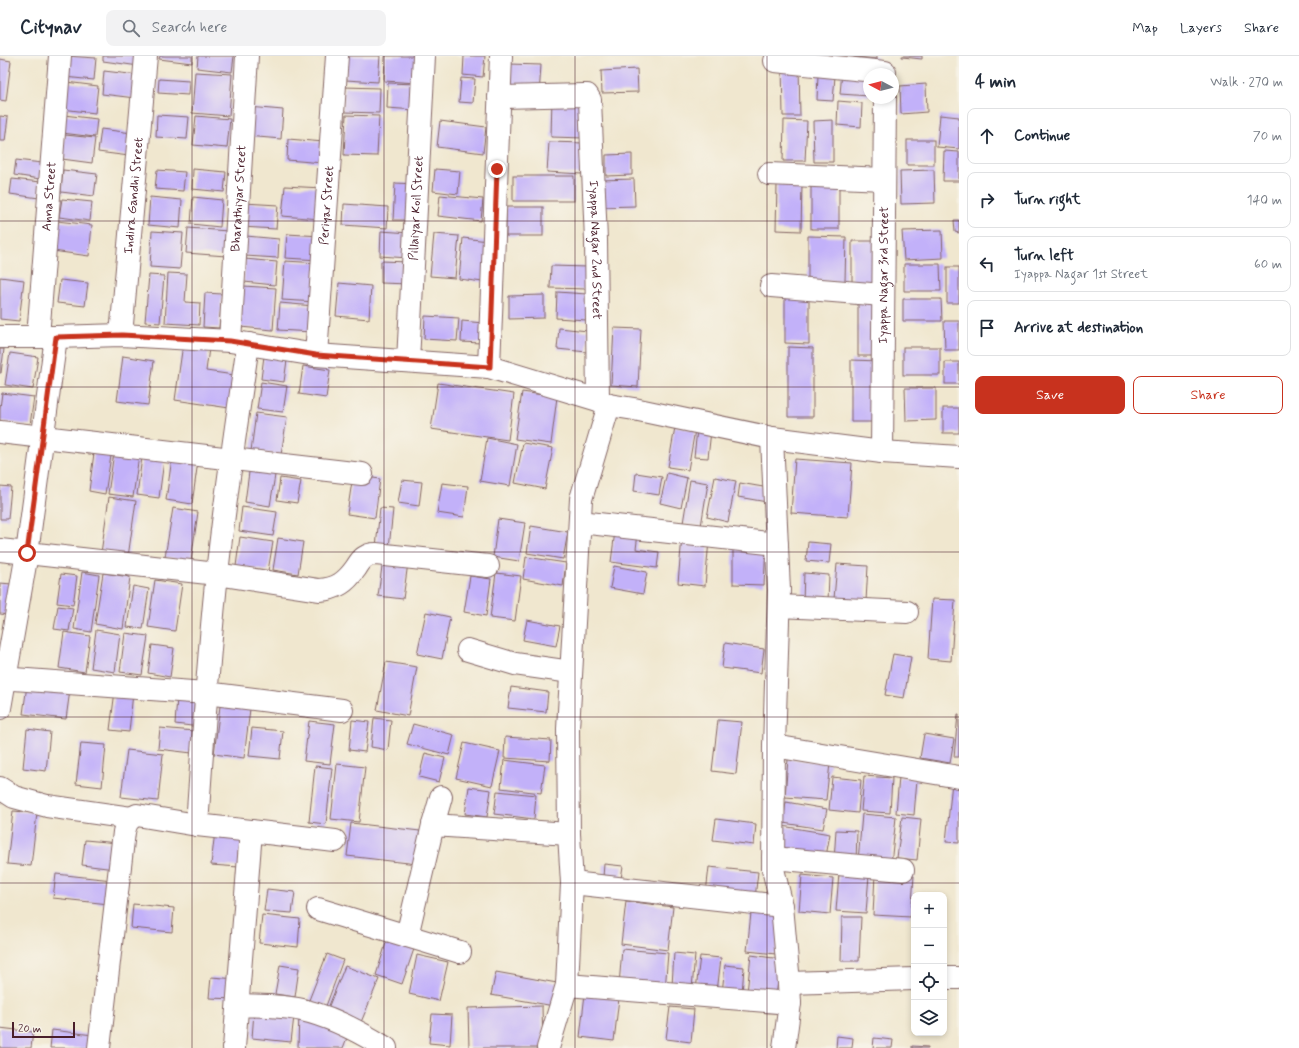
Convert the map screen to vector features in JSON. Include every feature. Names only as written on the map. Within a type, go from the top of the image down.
[{"type":"street","name":"Anna Street","points":[[0,708],[2,678],[27,553],[43,437],[60,56]]},
{"type":"street","name":"Indira Gandhi Street","points":[[122,335],[146,56]]},
{"type":"street","name":"Bharathiyar Street","points":[[197,825],[216,574],[231,459],[239,342],[247,56]]},
{"type":"street","name":"Periyar Street","points":[[316,355],[337,56]]},
{"type":"street","name":"Pillaiyar Koil Street","points":[[408,361],[424,56]]},
{"type":"street","points":[[490,367],[501,56]]},
{"type":"street","points":[[775,61],[885,67]]},
{"type":"street","name":"Iyappa Nagar 2nd Street","points":[[499,97],[587,95],[590,100],[603,403],[581,499],[568,729],[569,834],[572,883],[567,986],[548,1048]]},
{"type":"street","name":"Iyappa Nagar 3rd Street","points":[[882,452],[885,104]]},
{"type":"street","points":[[769,174],[884,179]]},
{"type":"street","points":[[771,286],[883,295]]},
{"type":"street","points":[[0,337],[122,335],[239,342],[316,355],[490,367],[603,403],[772,438],[882,452],[959,457]]},
{"type":"street","points":[[0,432],[362,474]]},
{"type":"street","points":[[772,438],[779,590],[774,746],[773,858],[782,906],[789,993],[784,1048]]},
{"type":"street","points":[[580,522],[777,544]]},
{"type":"street","points":[[0,550],[216,574],[319,590],[330,590],[341,585],[353,572],[360,561],[367,556],[376,554],[488,566]]},
{"type":"street","points":[[779,606],[907,612]]},
{"type":"street","points":[[468,650],[515,664],[571,672]]},
{"type":"street","points":[[2,678],[206,693],[342,710]]},
{"type":"street","points":[[774,746],[959,777]]},
{"type":"street","points":[[0,788],[14,797],[47,806],[131,818]]},
{"type":"street","points":[[407,936],[441,797]]},
{"type":"street","points":[[99,1048],[124,832],[127,822],[131,818],[137,815],[142,815],[197,825],[335,840]]},
{"type":"street","points":[[433,825],[569,834]]},
{"type":"street","points":[[234,1048],[251,831]]},
{"type":"street","points":[[773,858],[903,870]]},
{"type":"street","points":[[572,883],[782,906]]},
{"type":"street","points":[[318,909],[460,952]]},
{"type":"street","points":[[947,978],[959,978]]},
{"type":"street","points":[[567,986],[789,993],[911,979]]},
{"type":"street","points":[[238,1005],[282,1007],[303,1010],[324,1017],[355,1031],[386,1048]]},
{"type":"building","points":[[66,56],[96,58],[94,80],[64,77]]},
{"type":"building","points":[[103,56],[140,56],[139,66],[103,61]]},
{"type":"building","points":[[160,56],[192,56],[192,63],[159,59]]},
{"type":"building","points":[[198,56],[234,56],[232,72],[197,68]]},
{"type":"building","points":[[347,56],[380,56],[378,82],[346,80]]},
{"type":"building","points":[[385,56],[421,56],[419,83],[384,81]]},
{"type":"building","points":[[464,56],[485,56],[483,77],[463,75]]},
{"type":"building","points":[[877,56],[877,59],[854,57]]},
{"type":"building","points":[[922,56],[922,59],[902,57]]},
{"type":"building","points":[[0,59],[11,61],[6,101],[0,100]]},
{"type":"building","points":[[509,64],[541,65],[539,96],[507,94]]},
{"type":"building","points":[[782,66],[799,66],[800,116],[783,116]]},
{"type":"building","points":[[637,69],[638,92],[602,93],[601,71]]},
{"type":"building","points":[[104,71],[138,75],[135,98],[102,94]]},
{"type":"building","points":[[195,72],[232,74],[229,116],[192,113]]},
{"type":"building","points":[[842,72],[863,74],[863,96],[840,94]]},
{"type":"building","points":[[818,74],[835,76],[833,101],[817,100]]},
{"type":"building","points":[[461,78],[475,79],[473,103],[459,102]]},
{"type":"building","points":[[159,79],[189,81],[188,95],[158,93]]},
{"type":"building","points":[[66,82],[98,86],[95,113],[62,109]]},
{"type":"building","points":[[388,83],[416,84],[415,110],[387,108]]},
{"type":"building","points":[[926,84],[927,112],[901,114],[900,86]]},
{"type":"building","points":[[344,87],[380,88],[379,113],[343,112]]},
{"type":"building","points":[[552,97],[585,98],[584,138],[551,137]]},
{"type":"building","points":[[838,101],[862,103],[861,127],[837,125]]},
{"type":"building","points":[[248,107],[283,110],[281,139],[246,136]]},
{"type":"building","points":[[64,115],[97,119],[95,137],[62,133]]},
{"type":"building","points":[[157,115],[189,117],[187,139],[156,137]]},
{"type":"building","points":[[346,115],[379,116],[377,156],[344,155]]},
{"type":"building","points":[[940,115],[959,117],[959,149],[937,147]]},
{"type":"building","points":[[0,116],[8,117],[5,141],[0,141]]},
{"type":"building","points":[[196,116],[230,119],[227,148],[193,145]]},
{"type":"building","points":[[784,120],[807,121],[805,161],[783,161]]},
{"type":"building","points":[[833,120],[833,162],[814,162],[813,121]]},
{"type":"building","points":[[440,121],[486,127],[483,153],[437,147]]},
{"type":"building","points":[[101,129],[132,133],[129,156],[98,152]]},
{"type":"building","points":[[65,135],[95,138],[92,163],[62,159]]},
{"type":"building","points":[[288,139],[324,142],[323,163],[287,160]]},
{"type":"building","points":[[907,140],[934,140],[934,165],[907,165]]},
{"type":"building","points":[[549,142],[584,143],[582,174],[547,172]]},
{"type":"building","points":[[944,151],[959,152],[959,181],[943,181]]},
{"type":"building","points":[[632,154],[632,175],[606,176],[606,155]]},
{"type":"building","points":[[16,160],[42,163],[40,179],[14,175]]},
{"type":"building","points":[[193,169],[226,172],[224,192],[192,189]]},
{"type":"building","points":[[435,169],[460,171],[458,194],[433,191]]},
{"type":"building","points":[[63,170],[97,174],[94,196],[61,192]]},
{"type":"building","points":[[157,170],[185,172],[183,191],[155,189]]},
{"type":"building","points":[[934,170],[935,203],[901,204],[900,171]]},
{"type":"building","points":[[513,176],[574,176],[574,201],[513,201]]},
{"type":"building","points":[[12,179],[41,182],[39,198],[10,194]]},
{"type":"building","points":[[634,179],[635,206],[601,207],[600,180]]},
{"type":"building","points":[[395,183],[416,184],[414,220],[393,220]]},
{"type":"building","points":[[777,184],[802,184],[801,231],[776,230]]},
{"type":"building","points":[[285,186],[322,188],[320,219],[282,216]]},
{"type":"building","points":[[811,186],[839,186],[839,229],[811,229]]},
{"type":"building","points":[[440,195],[483,199],[481,221],[438,216]]},
{"type":"building","points":[[150,197],[182,200],[180,228],[148,225]]},
{"type":"building","points":[[193,197],[222,200],[220,227],[191,224]]},
{"type":"building","points":[[62,199],[92,202],[90,221],[59,217]]},
{"type":"building","points":[[244,203],[278,205],[276,229],[242,227]]},
{"type":"building","points":[[344,204],[388,207],[387,228],[343,225]]},
{"type":"building","points":[[506,207],[543,207],[543,236],[506,236]]},
{"type":"building","points":[[954,220],[959,220],[959,233],[955,232]]},
{"type":"building","points":[[57,221],[92,225],[89,256],[53,251]]},
{"type":"building","points":[[188,228],[228,231],[226,256],[186,253]]},
{"type":"building","points":[[942,230],[943,258],[904,260],[902,231]]},
{"type":"building","points":[[152,231],[183,233],[180,269],[150,267]]},
{"type":"building","points":[[381,231],[410,233],[408,258],[380,256]]},
{"type":"building","points":[[287,234],[321,236],[319,260],[285,258]]},
{"type":"building","points":[[434,234],[459,236],[455,278],[430,276]]},
{"type":"building","points":[[246,236],[279,239],[278,258],[245,256]]},
{"type":"building","points":[[808,236],[846,237],[845,282],[808,281]]},
{"type":"building","points":[[463,238],[488,241],[483,282],[459,279]]},
{"type":"building","points":[[852,241],[878,241],[878,283],[852,284]]},
{"type":"building","points":[[245,259],[277,262],[275,285],[244,282]]},
{"type":"building","points":[[285,261],[320,263],[317,302],[282,300]]},
{"type":"building","points":[[381,261],[409,262],[409,284],[381,283]]},
{"type":"building","points":[[904,264],[940,264],[941,291],[904,291]]},
{"type":"building","points":[[551,266],[588,267],[587,289],[550,288]]},
{"type":"building","points":[[947,267],[959,267],[959,303],[947,303]]},
{"type":"building","points":[[168,273],[187,274],[185,302],[200,303],[199,325],[165,323]]},
{"type":"building","points":[[149,275],[164,276],[160,323],[145,322]]},
{"type":"building","points":[[0,277],[24,280],[19,321],[0,319]]},
{"type":"building","points":[[60,280],[88,283],[85,306],[57,303]]},
{"type":"building","points":[[339,283],[371,286],[369,319],[336,316]]},
{"type":"building","points":[[243,286],[276,288],[273,330],[240,327]]},
{"type":"building","points":[[557,292],[587,294],[586,320],[556,318]]},
{"type":"building","points":[[205,293],[222,294],[219,328],[203,327]]},
{"type":"building","points":[[544,295],[544,318],[509,319],[509,296]]},
{"type":"building","points":[[785,297],[809,297],[809,344],[785,343]]},
{"type":"building","points":[[903,299],[941,299],[942,321],[903,321]]},
{"type":"building","points":[[858,300],[881,300],[881,356],[858,356]]},
{"type":"building","points":[[280,303],[314,306],[312,332],[278,330]]},
{"type":"building","points":[[425,316],[459,318],[457,341],[424,339]]},
{"type":"building","points":[[462,321],[483,323],[481,343],[461,342]]},
{"type":"building","points":[[944,321],[959,321],[959,350],[945,350]]},
{"type":"building","points":[[559,328],[588,331],[587,352],[557,349]]},
{"type":"building","points":[[614,328],[641,329],[638,387],[611,385]]},
{"type":"building","points":[[183,344],[209,348],[206,371],[241,376],[236,409],[175,400]]},
{"type":"building","points":[[788,347],[813,348],[813,417],[788,417]]},
{"type":"building","points":[[903,347],[940,347],[940,375],[903,375]]},
{"type":"building","points":[[0,349],[4,349],[1,373],[0,373]]},
{"type":"building","points":[[10,353],[38,357],[33,389],[5,385]]},
{"type":"building","points":[[123,356],[154,361],[148,405],[117,401]]},
{"type":"building","points":[[264,356],[287,360],[284,382],[261,379]]},
{"type":"building","points":[[851,360],[880,361],[880,422],[851,422]]},
{"type":"building","points":[[945,362],[959,362],[959,384],[945,384]]},
{"type":"building","points":[[303,366],[330,370],[326,398],[299,394]]},
{"type":"building","points":[[261,382],[287,386],[283,412],[257,409]]},
{"type":"building","points":[[438,383],[514,394],[508,440],[431,429]]},
{"type":"building","points":[[905,388],[936,388],[936,420],[906,421]]},
{"type":"building","points":[[522,392],[557,397],[551,444],[515,439]]},
{"type":"building","points":[[2,393],[34,397],[30,425],[0,421]]},
{"type":"building","points":[[943,408],[959,408],[959,433],[943,433]]},
{"type":"building","points":[[256,413],[287,417],[281,455],[251,451]]},
{"type":"building","points":[[675,427],[695,430],[688,470],[668,467]]},
{"type":"building","points":[[697,430],[711,431],[708,458],[694,457]]},
{"type":"building","points":[[487,438],[517,444],[510,486],[480,481]]},
{"type":"building","points":[[523,443],[553,448],[545,489],[515,483]]},
{"type":"building","points":[[114,452],[139,455],[133,497],[108,494]]},
{"type":"building","points":[[94,453],[111,456],[105,494],[89,491]]},
{"type":"building","points":[[142,457],[164,460],[159,498],[137,495]]},
{"type":"building","points":[[172,458],[198,461],[192,504],[166,500]]},
{"type":"building","points":[[795,459],[852,463],[848,517],[791,513]]},
{"type":"building","points":[[250,465],[276,469],[270,506],[245,502]]},
{"type":"building","points":[[636,473],[662,477],[659,495],[634,491]]},
{"type":"building","points":[[667,473],[687,478],[681,508],[660,503]]},
{"type":"building","points":[[353,475],[380,479],[375,518],[347,514]]},
{"type":"building","points":[[715,477],[736,481],[728,522],[707,517]]},
{"type":"building","points":[[280,478],[301,481],[297,503],[277,500]]},
{"type":"building","points":[[402,480],[422,482],[419,506],[398,503]]},
{"type":"building","points":[[690,480],[708,483],[701,526],[683,523]]},
{"type":"building","points":[[442,483],[468,486],[464,517],[437,513]]},
{"type":"building","points":[[740,483],[769,488],[767,502],[738,497]]},
{"type":"building","points":[[0,486],[11,487],[8,519],[0,519]]},
{"type":"building","points":[[109,497],[136,501],[128,557],[101,553]]},
{"type":"building","points":[[242,507],[277,512],[273,536],[239,531]]},
{"type":"building","points":[[173,508],[198,512],[191,561],[165,557]]},
{"type":"building","points":[[380,508],[393,509],[389,548],[376,547]]},
{"type":"building","points":[[498,519],[525,523],[519,561],[493,557]]},
{"type":"building","points":[[531,526],[568,532],[563,559],[527,553]]},
{"type":"building","points":[[615,531],[638,534],[636,549],[659,552],[657,568],[611,562]]},
{"type":"building","points":[[240,537],[273,542],[268,571],[236,566]]},
{"type":"building","points":[[682,537],[709,540],[705,586],[678,583]]},
{"type":"building","points":[[278,538],[303,542],[298,574],[273,570]]},
{"type":"building","points":[[733,542],[766,543],[764,585],[733,584]]},
{"type":"building","points":[[808,542],[831,544],[829,563],[806,561]]},
{"type":"building","points":[[526,557],[566,563],[563,586],[523,579]]},
{"type":"building","points":[[383,559],[408,563],[403,599],[378,596]]},
{"type":"building","points":[[837,564],[868,566],[866,601],[834,599]]},
{"type":"building","points":[[614,566],[647,572],[643,594],[610,588]]},
{"type":"building","points":[[82,572],[99,575],[91,632],[74,629]]},
{"type":"building","points":[[103,573],[130,577],[123,629],[95,624]]},
{"type":"building","points":[[496,573],[521,576],[515,621],[490,618]]},
{"type":"building","points":[[804,573],[829,575],[828,602],[803,601]]},
{"type":"building","points":[[61,574],[77,576],[73,605],[57,603]]},
{"type":"building","points":[[470,576],[491,579],[486,616],[464,612]]},
{"type":"building","points":[[155,580],[182,584],[175,631],[148,627]]},
{"type":"building","points":[[0,583],[12,584],[9,615],[0,614]]},
{"type":"building","points":[[133,586],[149,589],[143,629],[127,627]]},
{"type":"building","points":[[932,599],[955,600],[951,661],[928,659]]},
{"type":"building","points":[[58,606],[73,608],[69,631],[54,629]]},
{"type":"building","points":[[426,612],[450,617],[442,659],[417,654]]},
{"type":"building","points":[[527,620],[560,626],[556,646],[523,640]]},
{"type":"building","points":[[96,630],[120,634],[115,672],[91,668]]},
{"type":"building","points":[[64,632],[90,636],[85,672],[59,668]]},
{"type":"building","points":[[125,633],[148,636],[142,675],[120,672]]},
{"type":"building","points":[[725,643],[764,649],[761,673],[722,668]]},
{"type":"building","points":[[152,645],[174,648],[170,677],[148,673]]},
{"type":"building","points":[[893,654],[911,657],[904,698],[885,695]]},
{"type":"building","points":[[386,662],[417,667],[408,716],[377,710]]},
{"type":"building","points":[[27,685],[70,690],[66,719],[23,714]]},
{"type":"building","points":[[511,687],[548,692],[546,712],[508,708]]},
{"type":"building","points":[[115,691],[133,693],[129,732],[110,730]]},
{"type":"building","points":[[177,698],[202,701],[200,727],[175,724]]},
{"type":"building","points":[[220,706],[250,709],[244,758],[214,754]]},
{"type":"building","points":[[958,714],[959,757],[954,757]]},
{"type":"building","points":[[374,718],[391,720],[388,750],[371,747]]},
{"type":"building","points":[[352,720],[369,722],[365,752],[349,750]]},
{"type":"building","points":[[718,720],[742,722],[736,774],[712,771]]},
{"type":"building","points":[[309,721],[335,724],[330,764],[304,761]]},
{"type":"building","points":[[413,724],[454,735],[449,755],[407,744]]},
{"type":"building","points":[[160,728],[194,731],[192,753],[158,749]]},
{"type":"building","points":[[252,728],[283,731],[280,759],[249,756]]},
{"type":"building","points":[[27,729],[50,732],[46,771],[23,768]]},
{"type":"building","points":[[924,734],[954,739],[950,763],[920,758]]},
{"type":"building","points":[[505,737],[551,740],[550,761],[504,758]]},
{"type":"building","points":[[81,743],[106,745],[102,787],[76,784]]},
{"type":"building","points":[[464,743],[500,751],[492,786],[456,778]]},
{"type":"building","points":[[127,750],[163,754],[158,801],[121,797]]},
{"type":"building","points":[[425,753],[445,758],[439,782],[419,777]]},
{"type":"building","points":[[788,759],[830,763],[826,800],[785,797]]},
{"type":"building","points":[[504,760],[545,765],[541,793],[501,788]]},
{"type":"building","points":[[337,764],[365,767],[359,822],[331,819]]},
{"type":"building","points":[[315,766],[332,768],[326,824],[309,822]]},
{"type":"building","points":[[864,776],[892,778],[890,813],[861,811]]},
{"type":"building","points":[[832,777],[861,780],[858,813],[829,810]]},
{"type":"building","points":[[899,777],[917,779],[914,815],[896,813]]},
{"type":"building","points":[[952,782],[959,783],[959,843],[946,842]]},
{"type":"building","points":[[469,787],[491,790],[487,817],[465,814]]},
{"type":"building","points":[[497,791],[536,795],[534,819],[494,814]]},
{"type":"building","points":[[786,802],[827,809],[823,829],[783,823]]},
{"type":"building","points":[[13,811],[37,813],[31,866],[7,864]]},
{"type":"building","points":[[862,814],[896,817],[891,864],[858,861]]},
{"type":"building","points":[[902,817],[921,819],[917,860],[897,858]]},
{"type":"building","points":[[716,819],[756,824],[754,845],[713,840]]},
{"type":"building","points":[[351,823],[420,831],[417,864],[347,856]]},
{"type":"building","points":[[782,826],[830,834],[825,862],[777,853]]},
{"type":"building","points":[[836,830],[857,831],[856,863],[834,861]]},
{"type":"building","points":[[215,831],[242,833],[239,867],[211,865]]},
{"type":"building","points":[[85,840],[118,843],[115,869],[82,865]]},
{"type":"building","points":[[604,864],[623,866],[621,879],[603,877]]},
{"type":"building","points":[[709,867],[758,872],[755,898],[706,893]]},
{"type":"building","points":[[839,873],[869,875],[866,913],[836,911]]},
{"type":"building","points":[[56,874],[112,880],[109,904],[53,898]]},
{"type":"building","points":[[875,874],[914,876],[913,892],[911,892],[911,917],[873,915]]},
{"type":"building","points":[[802,875],[833,878],[830,914],[799,911]]},
{"type":"building","points":[[267,889],[295,892],[292,913],[264,911]]},
{"type":"building","points":[[626,901],[673,907],[668,950],[621,944]]},
{"type":"building","points":[[133,904],[174,908],[172,932],[131,928]]},
{"type":"building","points":[[751,913],[780,916],[776,954],[747,951]]},
{"type":"building","points":[[262,915],[300,919],[298,947],[259,943]]},
{"type":"building","points":[[842,917],[861,917],[859,961],[841,961]]},
{"type":"building","points":[[387,940],[414,949],[402,984],[376,975]]},
{"type":"building","points":[[622,949],[668,953],[665,990],[619,985]]},
{"type":"building","points":[[674,953],[695,955],[692,988],[672,986]]},
{"type":"building","points":[[327,954],[343,960],[326,1006],[309,1000]]},
{"type":"building","points":[[417,955],[448,962],[439,1001],[409,994]]},
{"type":"building","points":[[751,955],[781,959],[776,996],[747,993]]},
{"type":"building","points":[[700,956],[721,958],[717,992],[696,990]]},
{"type":"building","points":[[280,965],[299,968],[295,997],[275,994]]},
{"type":"building","points":[[725,965],[744,967],[742,994],[722,993]]},
{"type":"building","points":[[345,966],[379,979],[359,1027],[326,1013]]},
{"type":"building","points":[[496,972],[557,983],[554,1006],[491,995]]},
{"type":"building","points":[[211,977],[237,979],[236,999],[209,998]]},
{"type":"building","points":[[585,994],[619,998],[614,1041],[580,1037]]},
{"type":"building","points":[[542,1006],[543,1048],[469,1048],[468,1008]]},
{"type":"building","points":[[670,1007],[694,1009],[691,1042],[666,1039]]},
{"type":"building","points":[[254,1012],[294,1016],[291,1042],[252,1038]]},
{"type":"building","points":[[299,1012],[350,1030],[343,1048],[298,1048]]},
{"type":"building","points":[[432,1014],[452,1015],[450,1045],[429,1043]]},
{"type":"building","points":[[0,1028],[33,1032],[31,1048],[0,1048]]},
{"type":"building","points":[[52,1030],[93,1035],[92,1048],[50,1048]]},
{"type":"building","points":[[837,1036],[853,1038],[852,1048],[836,1048]]},
{"type":"building","points":[[874,1038],[893,1040],[892,1048],[873,1048]]},
{"type":"building","points":[[912,1046],[928,1047],[928,1048],[912,1048]]},
{"type":"route","points":[[27,553],[56,337],[122,335],[230,341],[316,355],[490,367],[497,169]]}]
